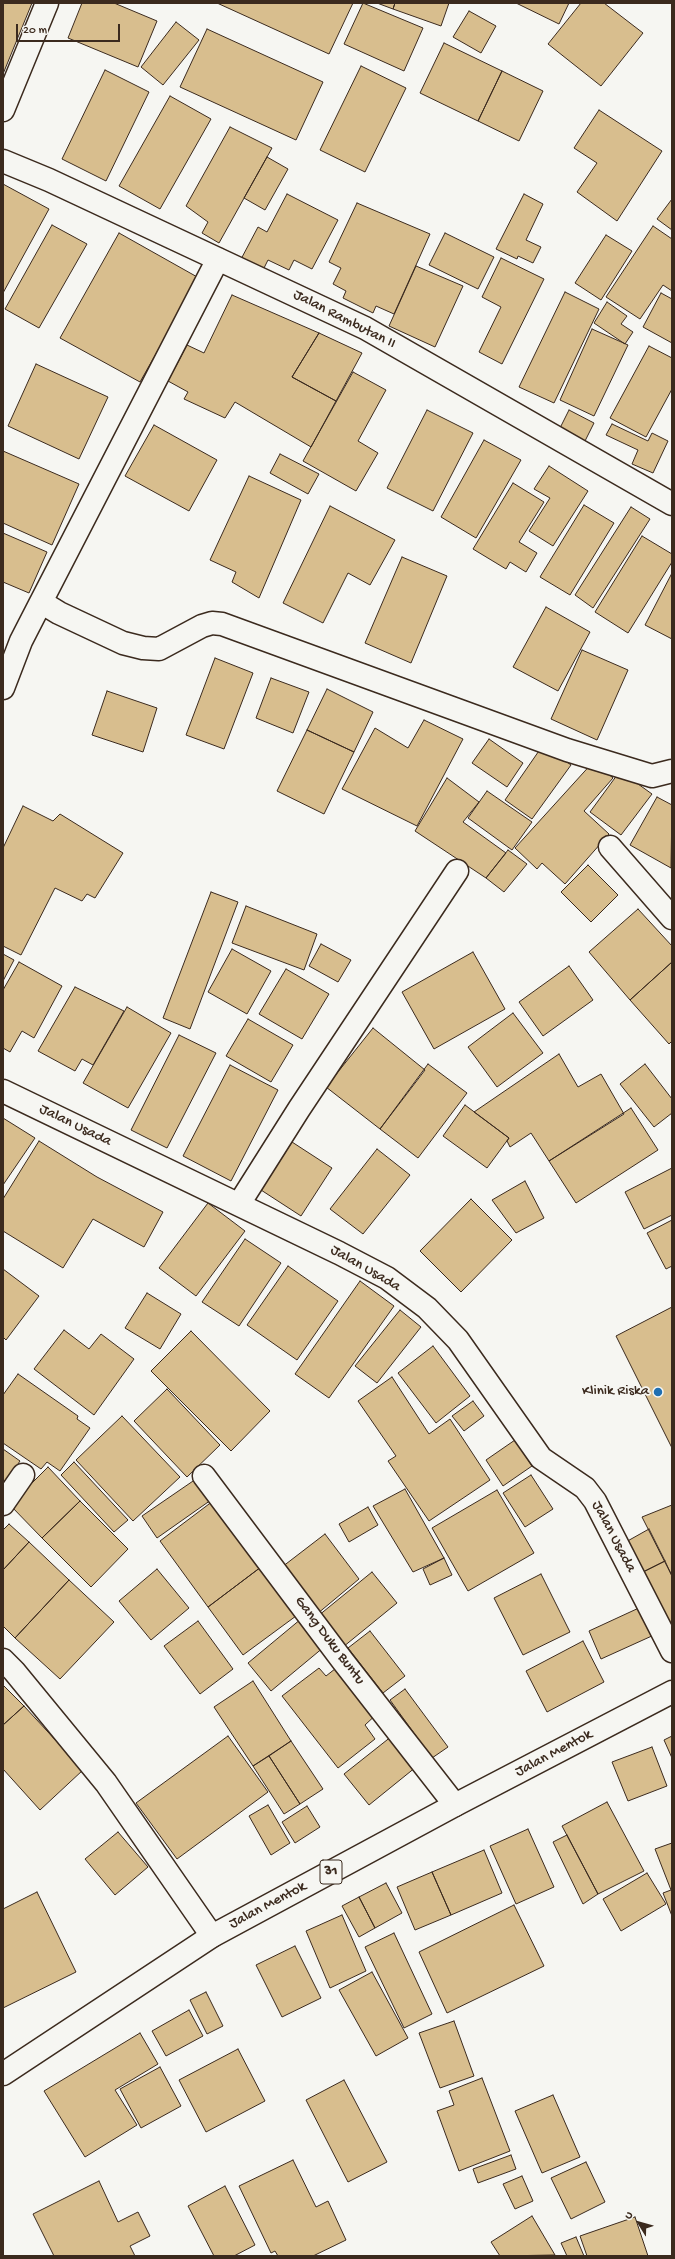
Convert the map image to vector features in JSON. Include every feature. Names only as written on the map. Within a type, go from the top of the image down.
[{"type":"main road","points":[[3,110],[46,3]]},
{"type":"main road","name":"Jalan Rambutan II","points":[[3,161],[49,180],[365,328],[672,504]]},
{"type":"main road","points":[[3,688],[21,641],[218,259]]},
{"type":"main road","points":[[41,602],[59,614],[123,643],[143,648],[159,648],[202,626],[212,623],[222,624],[567,750],[652,776],[672,771]]},
{"type":"main road","points":[[610,847],[672,918]]},
{"type":"main road","points":[[239,1204],[298,1109],[457,871]]},
{"type":"main road","name":"Jalan Usada","points":[[3,1091],[239,1204],[387,1278],[427,1308],[458,1340],[541,1458],[585,1488],[595,1501],[672,1651]]},
{"type":"main road","points":[[3,1504],[23,1475]]},
{"type":"main road","name":"Gang Duku Buntu","points":[[204,1476],[342,1660],[455,1805]]},
{"type":"main road","points":[[3,1660],[14,1671],[106,1783],[212,1936]]},
{"type":"main road","name":"Jalan Mentok","points":[[3,2074],[212,1936],[455,1805],[672,1692]]},
{"type":"building","points":[[3,3],[32,3],[3,74]]},
{"type":"building","points":[[82,3],[114,3],[157,21],[138,67],[68,38]]},
{"type":"building","points":[[217,3],[353,3],[329,54]]},
{"type":"building","points":[[363,3],[423,28],[404,71],[344,44]]},
{"type":"building","points":[[377,3],[395,3],[393,9]]},
{"type":"building","points":[[395,3],[449,3],[441,26],[393,9]]},
{"type":"building","points":[[516,3],[569,3],[559,24]]},
{"type":"building","points":[[581,3],[604,3],[643,33],[601,86],[548,44]]},
{"type":"building","points":[[469,11],[496,26],[481,53],[453,37]]},
{"type":"building","points":[[176,22],[199,40],[163,85],[141,67]]},
{"type":"building","points":[[207,29],[323,82],[296,140],[180,87]]},
{"type":"building","points":[[444,43],[502,71],[478,121],[420,93]]},
{"type":"building","points":[[361,66],[406,88],[365,172],[320,150]]},
{"type":"building","points":[[105,70],[149,92],[106,181],[62,159]]},
{"type":"building","points":[[502,71],[543,91],[519,141],[478,121]]},
{"type":"building","points":[[170,96],[211,119],[160,209],[119,186]]},
{"type":"building","points":[[599,110],[662,151],[617,221],[577,192],[597,163],[574,148]]},
{"type":"building","points":[[230,127],[272,148],[219,243],[202,233],[208,222],[186,206]]},
{"type":"building","points":[[267,157],[288,169],[265,210],[244,198]]},
{"type":"building","points":[[3,184],[49,209],[3,293]]},
{"type":"building","points":[[287,194],[338,220],[312,269],[294,260],[289,270],[268,260],[262,272],[240,261],[258,227],[267,232]]},
{"type":"building","points":[[524,194],[543,204],[526,240],[541,247],[533,263],[518,256],[517,259],[496,249]]},
{"type":"building","points":[[672,199],[672,230],[657,219]]},
{"type":"building","points":[[357,203],[430,234],[394,314],[376,306],[373,313],[343,298],[346,291],[333,284],[341,268],[329,262]]},
{"type":"building","points":[[52,225],[87,244],[39,328],[5,309]]},
{"type":"building","points":[[653,226],[672,239],[672,291],[663,285],[640,319],[606,297]]},
{"type":"building","points":[[119,233],[199,278],[140,382],[60,338]]},
{"type":"building","points":[[445,233],[494,257],[478,289],[429,265]]},
{"type":"building","points":[[606,235],[632,251],[601,300],[575,283]]},
{"type":"building","points":[[501,258],[544,279],[502,364],[479,352],[501,307],[482,297]]},
{"type":"building","points":[[416,266],[463,286],[435,347],[389,326]]},
{"type":"building","points":[[565,292],[599,309],[554,403],[519,387]]},
{"type":"building","points":[[661,293],[672,299],[672,343],[643,327]]},
{"type":"building","points":[[232,295],[319,333],[292,377],[336,401],[311,447],[235,402],[225,418],[184,399],[188,392],[168,381],[187,345],[204,353]]},
{"type":"building","points":[[607,302],[627,316],[621,324],[633,332],[625,344],[594,323]]},
{"type":"building","points":[[592,329],[628,345],[594,416],[560,400]]},
{"type":"building","points":[[319,333],[362,353],[336,401],[292,377]]},
{"type":"building","points":[[649,346],[672,358],[672,389],[646,437],[610,418]]},
{"type":"building","points":[[36,364],[108,397],[79,459],[8,426]]},
{"type":"building","points":[[353,372],[386,390],[358,441],[378,453],[356,491],[303,461]]},
{"type":"building","points":[[427,410],[473,433],[433,511],[387,488]]},
{"type":"building","points":[[569,410],[594,423],[585,441],[560,428]]},
{"type":"building","points":[[612,424],[648,441],[652,433],[668,441],[653,473],[632,464],[638,450],[606,435]]},
{"type":"building","points":[[154,425],[217,460],[189,511],[125,476]]},
{"type":"building","points":[[484,440],[521,460],[476,538],[441,517]]},
{"type":"building","points":[[3,451],[79,484],[52,545],[3,523]]},
{"type":"building","points":[[280,454],[319,474],[308,494],[270,473]]},
{"type":"building","points":[[549,466],[588,491],[553,546],[529,531],[550,498],[534,489]]},
{"type":"building","points":[[249,476],[301,500],[259,598],[232,582],[236,572],[210,560]]},
{"type":"building","points":[[513,483],[544,502],[519,542],[537,553],[526,572],[510,562],[506,569],[473,549]]},
{"type":"building","points":[[584,505],[614,523],[570,595],[540,577]]},
{"type":"building","points":[[330,506],[395,540],[370,585],[348,573],[323,623],[283,603]]},
{"type":"building","points":[[631,507],[650,519],[593,608],[575,595]]},
{"type":"building","points":[[3,533],[47,552],[29,593],[3,582]]},
{"type":"building","points":[[642,536],[672,554],[672,562],[628,633],[595,612]]},
{"type":"building","points":[[402,557],[447,576],[411,663],[365,643]]},
{"type":"building","points":[[672,573],[672,639],[645,625]]},
{"type":"building","points":[[546,607],[590,632],[558,691],[513,667]]},
{"type":"building","points":[[582,650],[628,670],[597,740],[551,719]]},
{"type":"building","points":[[215,658],[253,673],[224,749],[186,735]]},
{"type":"building","points":[[271,678],[309,692],[293,733],[256,718]]},
{"type":"building","points":[[327,689],[373,712],[354,752],[307,730]]},
{"type":"building","points":[[107,691],[157,708],[143,752],[92,735]]},
{"type":"building","points":[[424,720],[463,739],[417,826],[342,789],[375,728],[408,748]]},
{"type":"building","points":[[307,730],[354,752],[324,814],[277,791]]},
{"type":"building","points":[[489,739],[523,763],[507,787],[472,763]]},
{"type":"building","points":[[543,745],[571,765],[532,819],[505,800]]},
{"type":"building","points":[[594,761],[613,778],[584,811],[609,834],[565,884],[542,863],[537,869],[515,848]]},
{"type":"building","points":[[620,771],[652,794],[621,835],[590,812]]},
{"type":"building","points":[[447,778],[479,802],[463,822],[506,853],[486,878],[415,831]]},
{"type":"building","points":[[487,791],[532,822],[512,850],[468,818]]},
{"type":"building","points":[[657,797],[672,805],[671,868],[630,845]]},
{"type":"building","points":[[23,806],[53,821],[60,814],[123,853],[95,898],[87,894],[82,901],[55,888],[21,955],[3,946],[3,848]]},
{"type":"building","points":[[508,850],[527,864],[504,892],[486,878]]},
{"type":"building","points":[[588,865],[618,895],[591,922],[561,892]]},
{"type":"building","points":[[211,892],[238,902],[190,1029],[163,1018]]},
{"type":"building","points":[[246,906],[317,934],[304,970],[232,943]]},
{"type":"building","points":[[638,909],[672,946],[672,962],[630,1000],[589,952]]},
{"type":"building","points":[[321,944],[351,960],[338,982],[309,966]]},
{"type":"building","points":[[232,949],[271,971],[247,1014],[208,992]]},
{"type":"building","points":[[473,952],[505,1009],[434,1049],[402,992]]},
{"type":"building","points":[[3,954],[14,960],[3,981]]},
{"type":"building","points":[[19,962],[62,986],[34,1038],[22,1031],[10,1052],[3,1048],[3,990]]},
{"type":"building","points":[[672,962],[672,1041],[669,1044],[630,1000]]},
{"type":"building","points":[[569,966],[593,1000],[543,1036],[519,1002]]},
{"type":"building","points":[[286,969],[329,994],[302,1039],[259,1014]]},
{"type":"building","points":[[75,987],[124,1011],[93,1065],[82,1059],[75,1071],[38,1051]]},
{"type":"building","points":[[127,1007],[171,1033],[128,1108],[83,1083]]},
{"type":"building","points":[[513,1013],[543,1053],[497,1087],[468,1047]]},
{"type":"building","points":[[248,1019],[293,1045],[271,1082],[226,1056]]},
{"type":"building","points":[[373,1028],[425,1070],[380,1129],[326,1087]]},
{"type":"building","points":[[179,1035],[216,1053],[167,1148],[131,1130]]},
{"type":"building","points":[[559,1054],[578,1087],[601,1074],[624,1114],[549,1161],[531,1133],[510,1147],[507,1141],[509,1138],[474,1112]]},
{"type":"building","points":[[428,1064],[467,1093],[418,1158],[380,1129]]},
{"type":"building","points":[[645,1064],[672,1099],[672,1113],[654,1127],[620,1084]]},
{"type":"building","points":[[230,1065],[278,1090],[231,1181],[183,1156]]},
{"type":"building","points":[[465,1105],[509,1138],[487,1168],[443,1136]]},
{"type":"building","points":[[631,1108],[658,1150],[576,1203],[549,1161]]},
{"type":"building","points":[[3,1118],[35,1138],[3,1185]]},
{"type":"building","points":[[39,1141],[97,1177],[163,1212],[144,1247],[93,1219],[63,1268],[3,1231],[3,1199]]},
{"type":"building","points":[[292,1142],[332,1168],[301,1216],[261,1190]]},
{"type":"building","points":[[377,1149],[410,1175],[363,1234],[330,1209]]},
{"type":"building","points":[[672,1168],[672,1215],[644,1229],[625,1192]]},
{"type":"building","points":[[525,1181],[544,1218],[516,1233],[492,1200]]},
{"type":"building","points":[[471,1199],[512,1240],[461,1292],[420,1251]]},
{"type":"building","points":[[208,1203],[245,1231],[196,1296],[159,1268]]},
{"type":"building","points":[[672,1220],[672,1266],[666,1269],[647,1233]]},
{"type":"building","points":[[245,1239],[281,1263],[239,1326],[202,1302]]},
{"type":"building","points":[[288,1266],[338,1301],[297,1360],[247,1325]]},
{"type":"building","points":[[3,1269],[39,1296],[6,1340],[3,1337]]},
{"type":"building","points":[[360,1281],[394,1306],[329,1398],[295,1374]]},
{"type":"building","points":[[147,1293],[181,1314],[160,1349],[125,1328]]},
{"type":"building","name":"Klinik Riska","points":[[672,1307],[672,1448],[616,1336]]},
{"type":"building","points":[[400,1310],[421,1327],[377,1383],[355,1366]]},
{"type":"building","points":[[64,1330],[89,1349],[101,1334],[134,1359],[94,1415],[34,1369]]},
{"type":"building","points":[[191,1331],[270,1411],[231,1451],[151,1371]]},
{"type":"building","points":[[433,1346],[470,1396],[436,1423],[398,1373]]},
{"type":"building","points":[[18,1374],[78,1416],[77,1419],[90,1428],[60,1471],[47,1462],[41,1469],[3,1443],[3,1395]]},
{"type":"building","points":[[392,1377],[429,1434],[450,1419],[490,1480],[429,1521],[388,1461],[396,1456],[358,1401]]},
{"type":"building","points":[[167,1389],[220,1445],[187,1477],[134,1421]]},
{"type":"building","points":[[473,1401],[484,1416],[464,1431],[452,1416]]},
{"type":"building","points":[[122,1416],[180,1477],[133,1521],[76,1460]]},
{"type":"building","points":[[515,1440],[532,1466],[503,1486],[486,1460]]},
{"type":"building","points":[[3,1449],[20,1461],[3,1486]]},
{"type":"building","points":[[74,1462],[128,1520],[114,1532],[61,1475]]},
{"type":"building","points":[[48,1467],[80,1501],[42,1538],[10,1505]]},
{"type":"building","points":[[531,1475],[553,1509],[525,1527],[503,1493]]},
{"type":"building","points":[[196,1479],[211,1500],[157,1538],[142,1516]]},
{"type":"building","points":[[405,1489],[444,1558],[413,1572],[373,1506]]},
{"type":"building","points":[[497,1490],[534,1553],[468,1591],[432,1528]]},
{"type":"building","points":[[80,1501],[128,1549],[91,1587],[42,1538]]},
{"type":"building","points":[[213,1501],[261,1567],[208,1607],[160,1541]]},
{"type":"building","points":[[672,1505],[672,1576],[642,1517]]},
{"type":"building","points":[[368,1507],[378,1525],[349,1542],[339,1524]]},
{"type":"building","points":[[9,1524],[29,1542],[3,1570],[3,1530]]},
{"type":"building","points":[[649,1529],[665,1561],[639,1574],[624,1543]]},
{"type":"building","points":[[325,1534],[359,1579],[317,1614],[282,1567]]},
{"type":"building","points":[[29,1542],[69,1580],[15,1638],[3,1626],[3,1570]]},
{"type":"building","points":[[444,1558],[452,1575],[430,1585],[423,1569]]},
{"type":"building","points":[[665,1561],[672,1576],[672,1632],[639,1574]]},
{"type":"building","points":[[261,1567],[296,1616],[243,1655],[208,1607]]},
{"type":"building","points":[[157,1569],[189,1608],[151,1640],[119,1601]]},
{"type":"building","points":[[372,1572],[397,1603],[343,1647],[318,1616]]},
{"type":"building","points":[[541,1574],[570,1632],[523,1655],[494,1598]]},
{"type":"building","points":[[69,1580],[114,1622],[60,1679],[15,1638]]},
{"type":"building","points":[[641,1607],[654,1635],[601,1659],[589,1631]]},
{"type":"building","points":[[301,1619],[324,1647],[271,1691],[248,1663]]},
{"type":"building","points":[[198,1621],[233,1669],[200,1694],[164,1646]]},
{"type":"building","points":[[370,1631],[405,1676],[383,1693],[348,1648]]},
{"type":"building","points":[[583,1641],[604,1682],[547,1712],[526,1671]]},
{"type":"building","points":[[340,1665],[380,1711],[365,1725],[375,1739],[338,1768],[282,1696],[319,1668],[326,1676]]},
{"type":"building","points":[[253,1681],[291,1741],[253,1766],[214,1707]]},
{"type":"building","points":[[3,1685],[24,1706],[3,1725]]},
{"type":"building","points":[[405,1689],[448,1747],[432,1758],[390,1700]]},
{"type":"building","points":[[24,1706],[83,1770],[40,1810],[3,1769],[3,1725]]},
{"type":"building","points":[[228,1736],[268,1792],[177,1859],[136,1803]]},
{"type":"building","points":[[392,1736],[416,1767],[369,1805],[344,1774]]},
{"type":"building","points":[[672,1736],[672,1758],[664,1740]]},
{"type":"building","points":[[291,1741],[323,1789],[300,1804],[269,1756]]},
{"type":"building","points":[[652,1747],[667,1786],[628,1801],[612,1762]]},
{"type":"building","points":[[269,1756],[300,1804],[284,1814],[253,1766]]},
{"type":"building","points":[[607,1802],[644,1871],[598,1894],[562,1826]]},
{"type":"building","points":[[268,1805],[290,1843],[271,1855],[249,1816]]},
{"type":"building","points":[[307,1806],[320,1827],[295,1843],[282,1822]]},
{"type":"building","points":[[528,1829],[554,1887],[516,1904],[490,1846]]},
{"type":"building","points":[[118,1832],[148,1867],[115,1895],[85,1859]]},
{"type":"building","points":[[567,1835],[598,1894],[583,1904],[553,1842]]},
{"type":"building","points":[[672,1843],[672,1916],[663,1893],[671,1890],[655,1849]]},
{"type":"building","points":[[484,1850],[502,1893],[451,1915],[432,1872]]},
{"type":"building","points":[[432,1872],[451,1915],[415,1930],[397,1887]]},
{"type":"building","points":[[647,1873],[666,1904],[621,1931],[603,1899]]},
{"type":"building","points":[[386,1883],[402,1913],[375,1928],[359,1897]]},
{"type":"building","points":[[37,1892],[76,1972],[3,2008],[3,1909]]},
{"type":"building","points":[[359,1897],[375,1928],[359,1937],[342,1906]]},
{"type":"building","points":[[514,1905],[544,1966],[447,2013],[419,1952]]},
{"type":"building","points":[[342,1915],[366,1971],[330,1988],[306,1931]]},
{"type":"building","points":[[394,1933],[432,2014],[404,2028],[365,1947]]},
{"type":"building","points":[[295,1946],[321,1998],[282,2017],[256,1965]]},
{"type":"building","points":[[372,1972],[408,2038],[376,2056],[339,1990]]},
{"type":"building","points":[[206,1992],[223,2026],[207,2034],[190,2000]]},
{"type":"building","points":[[189,2010],[203,2036],[166,2056],[152,2031]]},
{"type":"building","points":[[454,2021],[474,2076],[440,2088],[419,2033]]},
{"type":"building","points":[[140,2033],[158,2064],[115,2090],[137,2125],[85,2157],[44,2091]]},
{"type":"building","points":[[238,2049],[265,2101],[206,2132],[179,2080]]},
{"type":"building","points":[[160,2067],[181,2106],[141,2128],[120,2089]]},
{"type":"building","points":[[482,2078],[510,2151],[459,2171],[437,2111],[454,2105],[449,2091]]},
{"type":"building","points":[[344,2080],[387,2162],[348,2182],[306,2100]]},
{"type":"building","points":[[553,2095],[580,2157],[542,2173],[515,2111]]},
{"type":"building","points":[[511,2155],[516,2169],[478,2183],[473,2169]]},
{"type":"building","points":[[293,2160],[316,2207],[328,2201],[346,2240],[313,2256],[278,2256],[275,2251],[271,2253],[239,2186]]},
{"type":"building","points":[[586,2162],[605,2202],[571,2219],[551,2178]]},
{"type":"building","points":[[522,2176],[533,2201],[515,2209],[503,2184]]},
{"type":"building","points":[[99,2181],[118,2222],[138,2212],[150,2236],[130,2246],[135,2256],[54,2256],[33,2214]]},
{"type":"building","points":[[225,2186],[255,2245],[234,2256],[214,2256],[188,2206]]},
{"type":"building","points":[[532,2216],[555,2255],[500,2256],[491,2242]]},
{"type":"building","points":[[635,2217],[648,2256],[587,2256],[580,2236]]},
{"type":"building","points":[[576,2237],[584,2256],[567,2256],[561,2243]]},
{"type":"place","name":"Klinik Riska","points":[[658,1392]]}]
